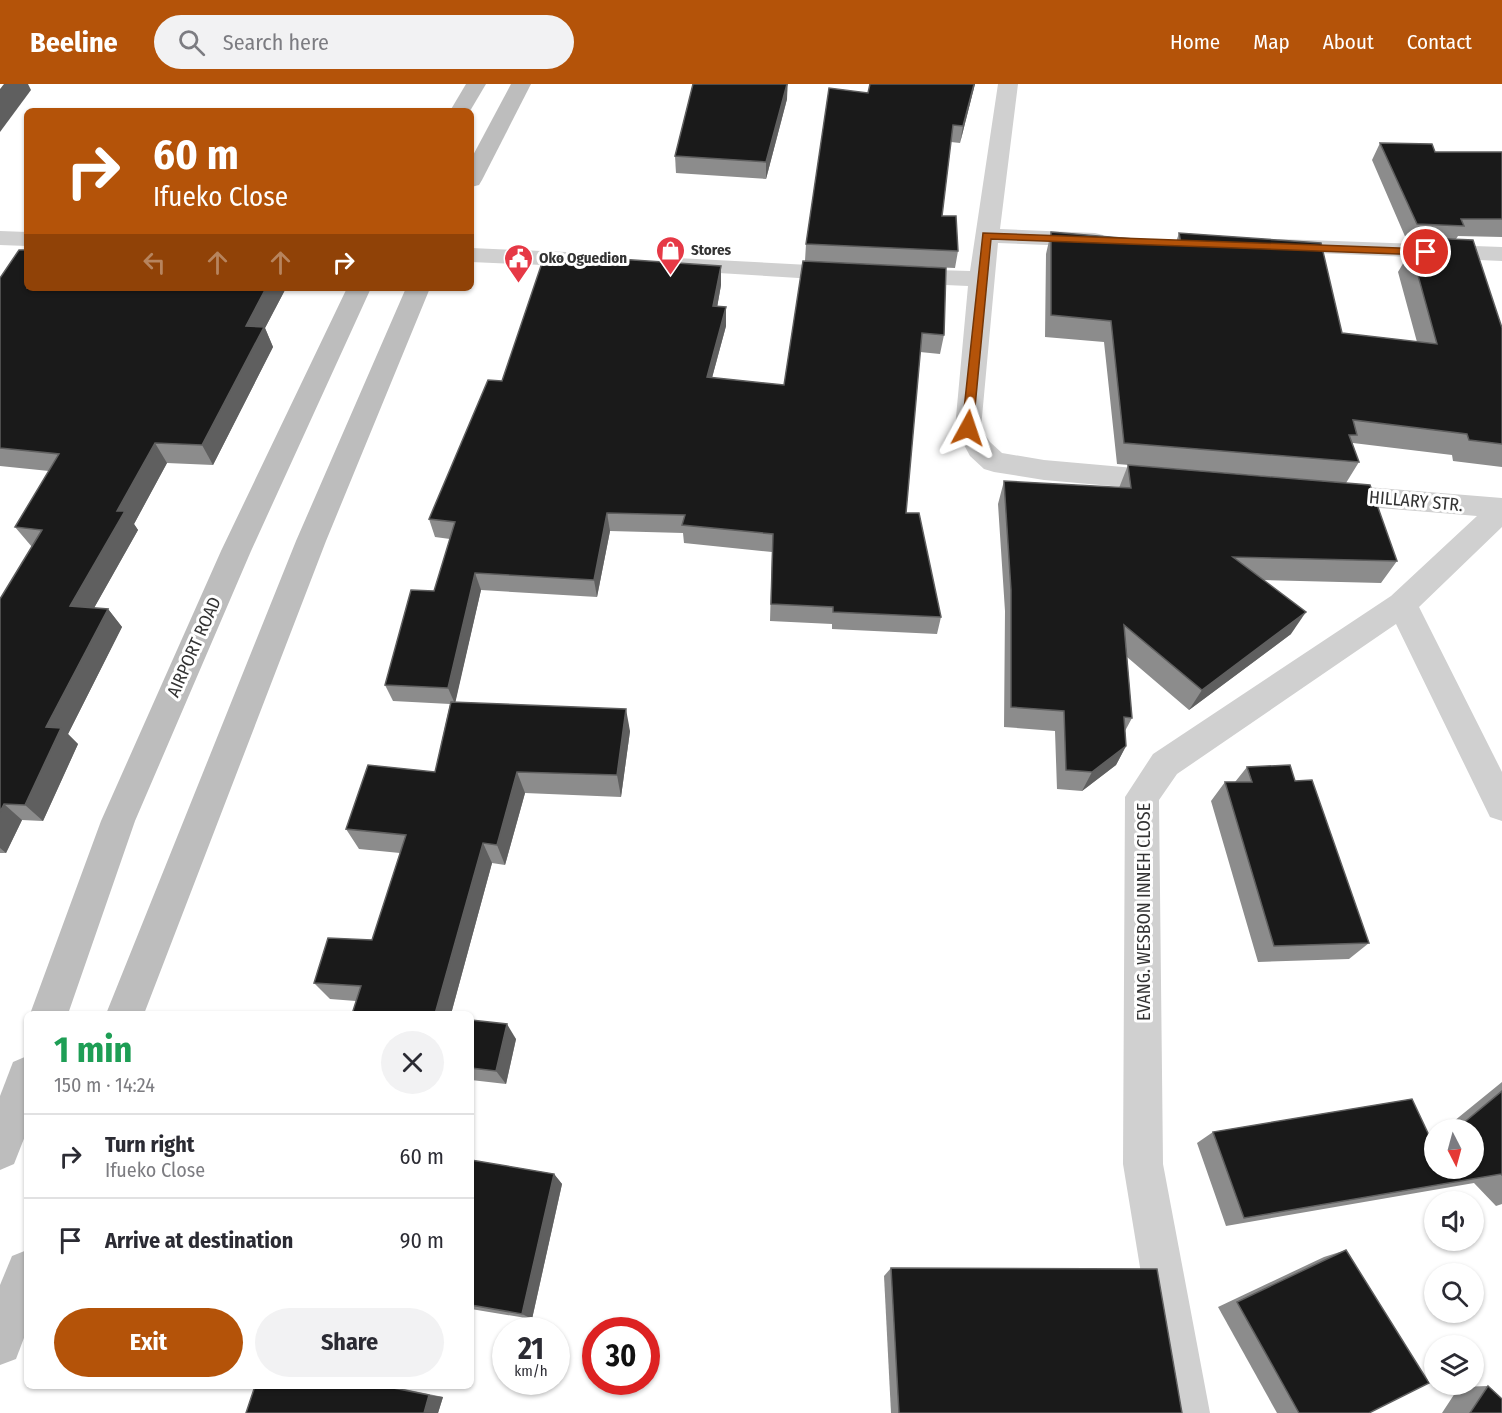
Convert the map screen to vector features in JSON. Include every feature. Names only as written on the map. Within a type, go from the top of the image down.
[{"type":"main road","points":[[462,108],[476,84]]},
{"type":"main road","points":[[474,174],[521,84]]},
{"type":"main road","name":"AIRPORT ROAD","points":[[50,1011],[118,821],[236,551],[358,291]]},
{"type":"main road","points":[[126,1011],[311,541],[417,291]]},
{"type":"main road","points":[[1,1145],[24,1084]]},
{"type":"main road","points":[[0,1342],[24,1279]]},
{"type":"street","points":[[1008,84],[986,236],[968,428],[980,449],[994,462],[1044,471],[1196,483]]},
{"type":"street","points":[[986,236],[1117,240]]},
{"type":"street","points":[[0,238],[24,239]]},
{"type":"street","points":[[1259,246],[1502,254]]},
{"type":"street","points":[[474,255],[615,262]]},
{"type":"street","points":[[649,264],[981,279]]},
{"type":"street","name":"HILLARY STR.","points":[[1302,492],[1502,509]]},
{"type":"street","name":"EVANG. WESBON INNEH CLOSE","points":[[1187,1413],[1143,1164],[1142,797],[1165,764],[1402,604],[1502,509]]},
{"type":"street","points":[[1402,604],[1502,806]]},
{"type":"building","points":[[693,84],[787,84],[766,162],[675,156]]},
{"type":"building","points":[[870,84],[974,84],[963,126],[953,125],[942,216],[956,216],[958,251],[806,244],[829,88],[868,93]]},
{"type":"building","points":[[1380,143],[1432,144],[1435,152],[1502,152],[1502,219],[1461,219],[1464,226],[1417,224]]},
{"type":"building","points":[[1051,232],[1181,243],[1179,233],[1321,243],[1342,333],[1437,344],[1411,250],[1434,252],[1428,238],[1473,240],[1502,328],[1502,444],[1469,440],[1467,434],[1353,420],[1357,435],[1349,435],[1359,462],[1124,443],[1111,321],[1051,315]]},
{"type":"building","points":[[19,250],[24,250],[24,291],[264,291],[246,326],[264,327],[202,445],[155,443],[117,511],[125,511],[70,606],[108,609],[46,727],[61,728],[25,805],[4,804],[0,812],[0,599],[42,530],[15,527],[59,454],[0,448],[0,278]]},
{"type":"building","points":[[545,254],[721,266],[713,306],[726,307],[707,377],[784,385],[803,261],[946,268],[944,335],[922,333],[906,513],[919,513],[941,617],[833,612],[833,607],[771,604],[773,534],[682,525],[685,515],[607,513],[594,580],[475,573],[448,688],[385,685],[411,590],[434,591],[455,522],[429,519],[488,380],[502,381]]},
{"type":"building","points":[[1128,465],[1370,485],[1397,561],[1233,557],[1306,612],[1202,690],[1124,625],[1132,718],[1124,717],[1126,746],[1092,772],[1066,770],[1064,711],[1011,707],[1011,590],[1004,481],[1131,488]]},
{"type":"building","points":[[451,702],[626,709],[617,775],[517,772],[497,845],[483,843],[436,1011],[353,1011],[361,986],[314,983],[328,938],[372,940],[406,835],[346,829],[368,765],[435,772]]},
{"type":"building","points":[[1290,765],[1295,781],[1312,780],[1369,943],[1274,946],[1225,782],[1252,782],[1247,767]]},
{"type":"building","points":[[474,1020],[507,1024],[496,1071],[474,1068]]},
{"type":"building","points":[[1502,1091],[1502,1175],[1484,1177],[1484,1119],[1468,1119]]},
{"type":"building","points":[[1412,1099],[1424,1125],[1424,1179],[1472,1179],[1244,1218],[1213,1132]]},
{"type":"building","points":[[474,1161],[554,1174],[522,1314],[474,1306]]},
{"type":"building","points":[[1346,1250],[1424,1375],[1424,1386],[1369,1413],[1299,1413],[1237,1302]]},
{"type":"building","points":[[891,1268],[1157,1269],[1182,1413],[899,1413]]},
{"type":"building","points":[[1488,1386],[1502,1399],[1502,1413],[1470,1413]]},
{"type":"building","points":[[254,1389],[398,1389],[429,1395],[424,1413],[246,1413]]},
{"type":"place","name":"Stores","points":[[670,276]]},
{"type":"place","name":"Oko Oguedion","points":[[518,284]]},
{"type":"route","points":[[968,428],[986,236],[1426,252]]}]
